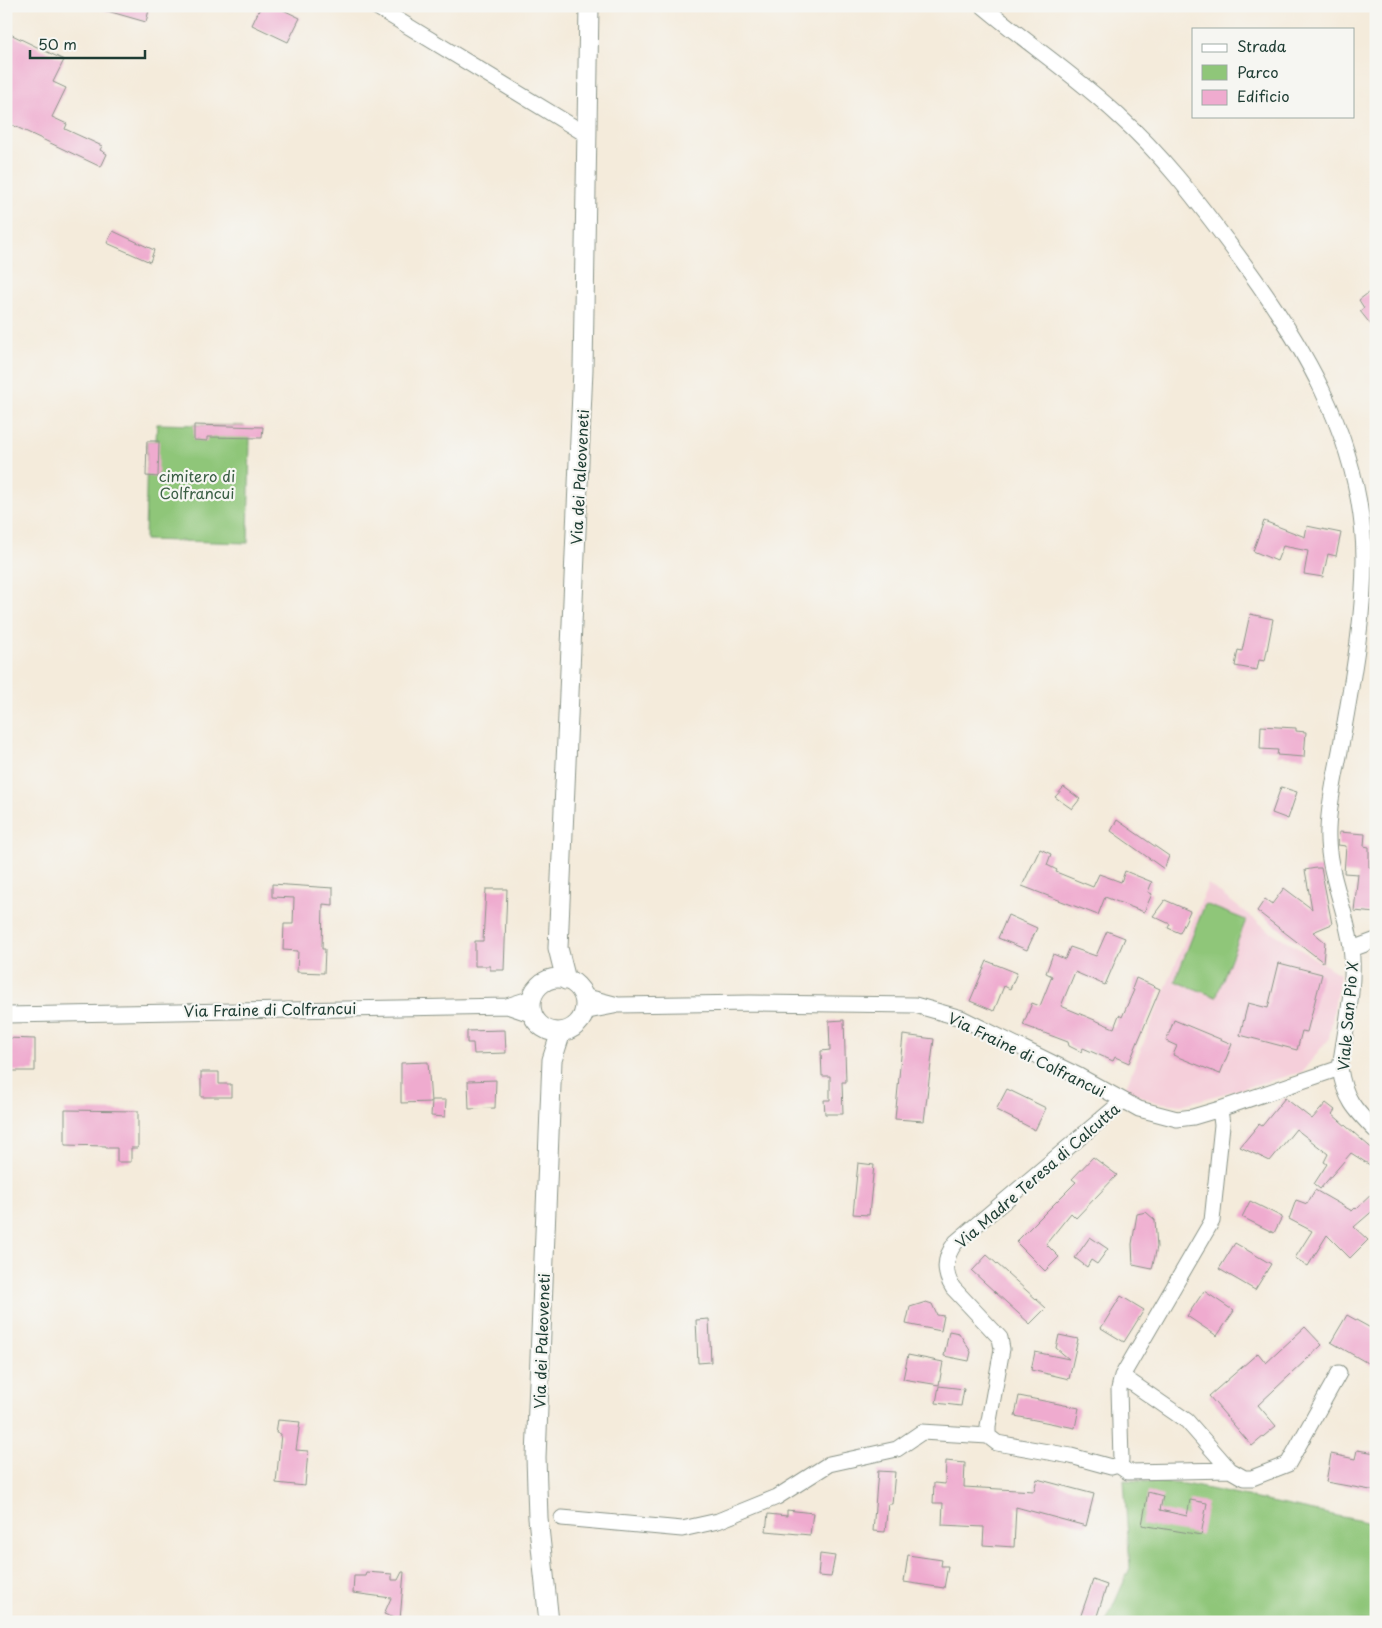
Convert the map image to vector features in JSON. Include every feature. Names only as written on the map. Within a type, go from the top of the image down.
[{"type":"main road","name":"Via dei Paleoveneti","points":[[549,1622],[538,1518],[536,1457],[552,1060],[542,1018],[542,984],[557,980],[583,369],[589,6]]},
{"type":"main road","points":[[542,1018],[575,1026],[583,1004],[573,983],[557,980]]},
{"type":"street","points":[[374,6],[587,134]]},
{"type":"street","name":"Viale San Pio X","points":[[983,6],[1119,116],[1176,174],[1269,296],[1301,348],[1328,399],[1345,445],[1360,498],[1364,554],[1364,588],[1358,648],[1328,830],[1332,875],[1352,949],[1352,968],[1340,1068],[1342,1085],[1348,1099],[1376,1131]]},
{"type":"street","points":[[1352,949],[1376,940]]},
{"type":"street","name":"Via Fraine di Colfrancui","points":[[583,1004],[618,1006],[750,1003],[915,1005],[961,1018],[1079,1076],[1123,1101],[1161,1116],[1177,1119],[1193,1117],[1220,1109],[1340,1068]]},
{"type":"street","name":"Via Fraine di Colfrancui","points":[[6,1015],[507,1006],[542,1018]]},
{"type":"street","name":"Via Madre Teresa di Calcutta","points":[[988,1436],[988,1426],[1002,1349],[1000,1338],[953,1288],[946,1271],[948,1252],[956,1242],[1123,1101]]},
{"type":"street","points":[[562,1518],[682,1529],[718,1521],[777,1498],[829,1464],[896,1449],[922,1432],[988,1436],[997,1443],[1071,1456],[1111,1467],[1118,1465],[1121,1460],[1119,1389],[1122,1376],[1212,1222],[1222,1125],[1220,1109]]},
{"type":"street","points":[[1122,1376],[1187,1420],[1230,1470],[1244,1478],[1252,1478],[1288,1464],[1339,1373]]},
{"type":"street","points":[[1118,1465],[1128,1472],[1230,1470]]},
{"type":"shaded area","points":[[1208,884],[1270,931],[1340,974],[1329,1038],[1302,1072],[1181,1105],[1155,1102],[1125,1089]]},
{"type":"green space","name":"cimitero di Colfrancui","points":[[157,424],[244,426],[244,436],[250,437],[248,543],[145,540],[147,441],[156,441]]},
{"type":"green space","points":[[1205,904],[1246,920],[1216,997],[1175,981]]},
{"type":"green space","points":[[1124,1480],[1185,1484],[1376,1524],[1376,1622],[1106,1622],[1130,1568]]},
{"type":"building","points":[[104,6],[150,6],[146,22],[104,10]]},
{"type":"building","points":[[261,6],[275,6],[300,18],[288,42],[252,25]]},
{"type":"building","points":[[6,32],[64,60],[53,82],[66,88],[52,117],[67,124],[65,129],[102,146],[100,150],[107,154],[101,167],[6,122]]},
{"type":"building","points":[[113,231],[154,250],[150,262],[107,243]]},
{"type":"building","points":[[1376,287],[1376,331],[1360,311],[1364,308],[1359,300]]},
{"type":"building","points":[[194,425],[263,427],[262,438],[207,437],[207,441],[194,440]]},
{"type":"building","points":[[147,441],[159,441],[158,477],[146,476]]},
{"type":"building","points":[[1264,521],[1305,537],[1307,526],[1341,533],[1336,556],[1328,554],[1323,577],[1304,574],[1308,551],[1283,546],[1277,561],[1253,551]]},
{"type":"building","points":[[1250,614],[1273,619],[1265,661],[1259,660],[1257,670],[1235,666],[1238,650],[1242,651]]},
{"type":"building","points":[[1261,726],[1296,728],[1296,731],[1306,732],[1304,757],[1277,755],[1278,750],[1260,749]]},
{"type":"building","points":[[1064,787],[1080,799],[1072,809],[1055,797]]},
{"type":"building","points":[[1281,787],[1297,792],[1288,819],[1272,813]]},
{"type":"building","points":[[1117,820],[1169,856],[1164,869],[1111,831]]},
{"type":"building","points":[[1339,832],[1365,834],[1364,846],[1369,847],[1369,867],[1376,868],[1376,913],[1354,911],[1358,874],[1344,873],[1346,846],[1338,845]]},
{"type":"building","points":[[1040,849],[1051,854],[1047,865],[1057,870],[1056,872],[1093,887],[1099,874],[1121,882],[1125,871],[1152,882],[1148,892],[1152,894],[1144,912],[1105,897],[1098,915],[1022,886]]},
{"type":"building","points":[[1321,868],[1332,924],[1313,932],[1325,942],[1323,962],[1257,911],[1265,899],[1272,904],[1284,888],[1312,909],[1305,870]]},
{"type":"building","points":[[272,884],[333,888],[333,905],[323,904],[322,949],[325,949],[324,973],[297,972],[298,951],[283,950],[284,924],[293,924],[294,898],[272,897]]},
{"type":"building","points":[[486,889],[507,889],[504,970],[490,970],[490,966],[475,966],[475,941],[483,941]]},
{"type":"building","points":[[1165,900],[1190,911],[1180,933],[1168,928],[1170,924],[1153,916]]},
{"type":"building","points":[[1008,915],[1037,928],[1027,950],[998,938]]},
{"type":"building","points":[[1107,931],[1125,938],[1105,985],[1075,972],[1061,1006],[1114,1028],[1119,1015],[1122,1017],[1134,990],[1132,989],[1136,978],[1160,989],[1129,1063],[1115,1057],[1113,1061],[1083,1048],[1081,1052],[1069,1046],[1068,1042],[1023,1025],[1032,1003],[1040,1006],[1052,976],[1046,973],[1053,954],[1065,959],[1070,947],[1096,956]]},
{"type":"building","points":[[987,961],[1017,973],[1010,989],[1004,986],[994,1011],[970,1001]]},
{"type":"building","points":[[1279,963],[1322,974],[1307,1032],[1302,1031],[1297,1050],[1240,1035],[1248,1003],[1268,1008]]},
{"type":"building","points":[[844,1020],[846,1082],[842,1082],[843,1114],[825,1114],[824,1100],[830,1100],[830,1076],[822,1076],[821,1051],[830,1050],[829,1021]]},
{"type":"building","points":[[1174,1020],[1232,1044],[1220,1074],[1173,1055],[1177,1046],[1166,1041]]},
{"type":"building","points":[[505,1030],[506,1053],[474,1054],[473,1043],[467,1043],[467,1031]]},
{"type":"building","points":[[903,1035],[934,1039],[924,1121],[895,1119]]},
{"type":"building","points":[[6,1038],[35,1039],[35,1071],[6,1071]]},
{"type":"building","points":[[428,1062],[431,1102],[401,1103],[401,1063]]},
{"type":"building","points":[[201,1072],[219,1072],[219,1084],[231,1084],[231,1097],[201,1097]]},
{"type":"building","points":[[496,1080],[495,1108],[469,1109],[468,1081]]},
{"type":"building","points":[[1007,1089],[1046,1108],[1035,1130],[996,1110]]},
{"type":"building","points":[[1285,1098],[1312,1119],[1326,1103],[1335,1110],[1332,1114],[1376,1152],[1376,1169],[1351,1153],[1320,1189],[1314,1184],[1327,1164],[1324,1162],[1328,1154],[1296,1129],[1270,1161],[1240,1147],[1259,1124],[1262,1126]]},
{"type":"building","points":[[432,1100],[446,1100],[445,1117],[431,1116]]},
{"type":"building","points":[[65,1110],[138,1111],[138,1148],[131,1148],[131,1162],[117,1162],[117,1148],[65,1145]]},
{"type":"building","points":[[1093,1157],[1117,1175],[1076,1218],[1071,1213],[1046,1244],[1059,1257],[1045,1271],[1016,1242],[1076,1182],[1072,1179]]},
{"type":"building","points":[[858,1163],[874,1165],[869,1215],[853,1214]]},
{"type":"building","points":[[1315,1190],[1352,1211],[1376,1190],[1376,1208],[1354,1227],[1368,1240],[1350,1258],[1327,1235],[1308,1266],[1295,1258],[1312,1231],[1289,1219],[1296,1200],[1307,1204]]},
{"type":"building","points":[[1250,1201],[1282,1217],[1274,1233],[1242,1217]]},
{"type":"building","points":[[1146,1212],[1155,1220],[1157,1247],[1152,1269],[1133,1265],[1132,1244],[1137,1214]]},
{"type":"building","points":[[1090,1237],[1108,1249],[1097,1264],[1091,1260],[1087,1267],[1075,1258]]},
{"type":"building","points":[[1235,1243],[1271,1264],[1255,1290],[1219,1269]]},
{"type":"building","points":[[987,1255],[1046,1308],[1030,1324],[972,1271]]},
{"type":"building","points":[[1204,1291],[1234,1311],[1217,1336],[1187,1316]]},
{"type":"building","points":[[1121,1296],[1144,1310],[1124,1342],[1101,1328]]},
{"type":"building","points":[[926,1302],[932,1304],[937,1315],[944,1316],[941,1331],[906,1324],[910,1307]]},
{"type":"building","points":[[1347,1315],[1376,1331],[1376,1368],[1331,1342]]},
{"type":"building","points":[[709,1319],[711,1362],[698,1363],[696,1320]]},
{"type":"building","points":[[1305,1327],[1322,1345],[1258,1405],[1276,1426],[1252,1446],[1209,1396],[1258,1353],[1266,1363]]},
{"type":"building","points":[[949,1331],[959,1333],[971,1352],[969,1361],[944,1356]]},
{"type":"building","points":[[1059,1335],[1078,1339],[1069,1379],[1031,1370],[1035,1352],[1069,1359],[1056,1348]]},
{"type":"building","points":[[908,1355],[943,1362],[939,1385],[903,1379]]},
{"type":"building","points":[[939,1386],[964,1389],[961,1406],[936,1403]]},
{"type":"building","points":[[1019,1396],[1079,1408],[1075,1428],[1015,1416]]},
{"type":"building","points":[[278,1420],[300,1422],[296,1450],[308,1451],[305,1486],[276,1483],[281,1434],[276,1433]]},
{"type":"building","points":[[1357,1450],[1376,1453],[1376,1491],[1326,1482],[1331,1454],[1355,1459]]},
{"type":"building","points":[[946,1461],[965,1463],[964,1487],[1034,1491],[1037,1479],[1094,1494],[1086,1526],[1016,1507],[1014,1547],[983,1545],[984,1527],[942,1525],[943,1503],[933,1503],[934,1483],[945,1484]]},
{"type":"building","points":[[878,1471],[895,1472],[892,1504],[888,1504],[885,1532],[873,1531]]},
{"type":"building","points":[[1148,1492],[1163,1496],[1160,1510],[1187,1516],[1190,1500],[1207,1503],[1201,1535],[1142,1525]]},
{"type":"building","points":[[787,1510],[813,1513],[810,1535],[766,1531],[768,1514],[787,1516]]},
{"type":"building","points":[[820,1554],[835,1556],[831,1577],[818,1576]]},
{"type":"building","points":[[908,1555],[942,1560],[941,1566],[948,1566],[944,1588],[904,1582]]},
{"type":"building","points":[[366,1572],[392,1574],[392,1580],[398,1580],[402,1572],[404,1572],[400,1620],[384,1614],[391,1598],[353,1593],[354,1576],[365,1576]]},
{"type":"building","points":[[1093,1580],[1107,1585],[1095,1622],[1080,1618]]}]
